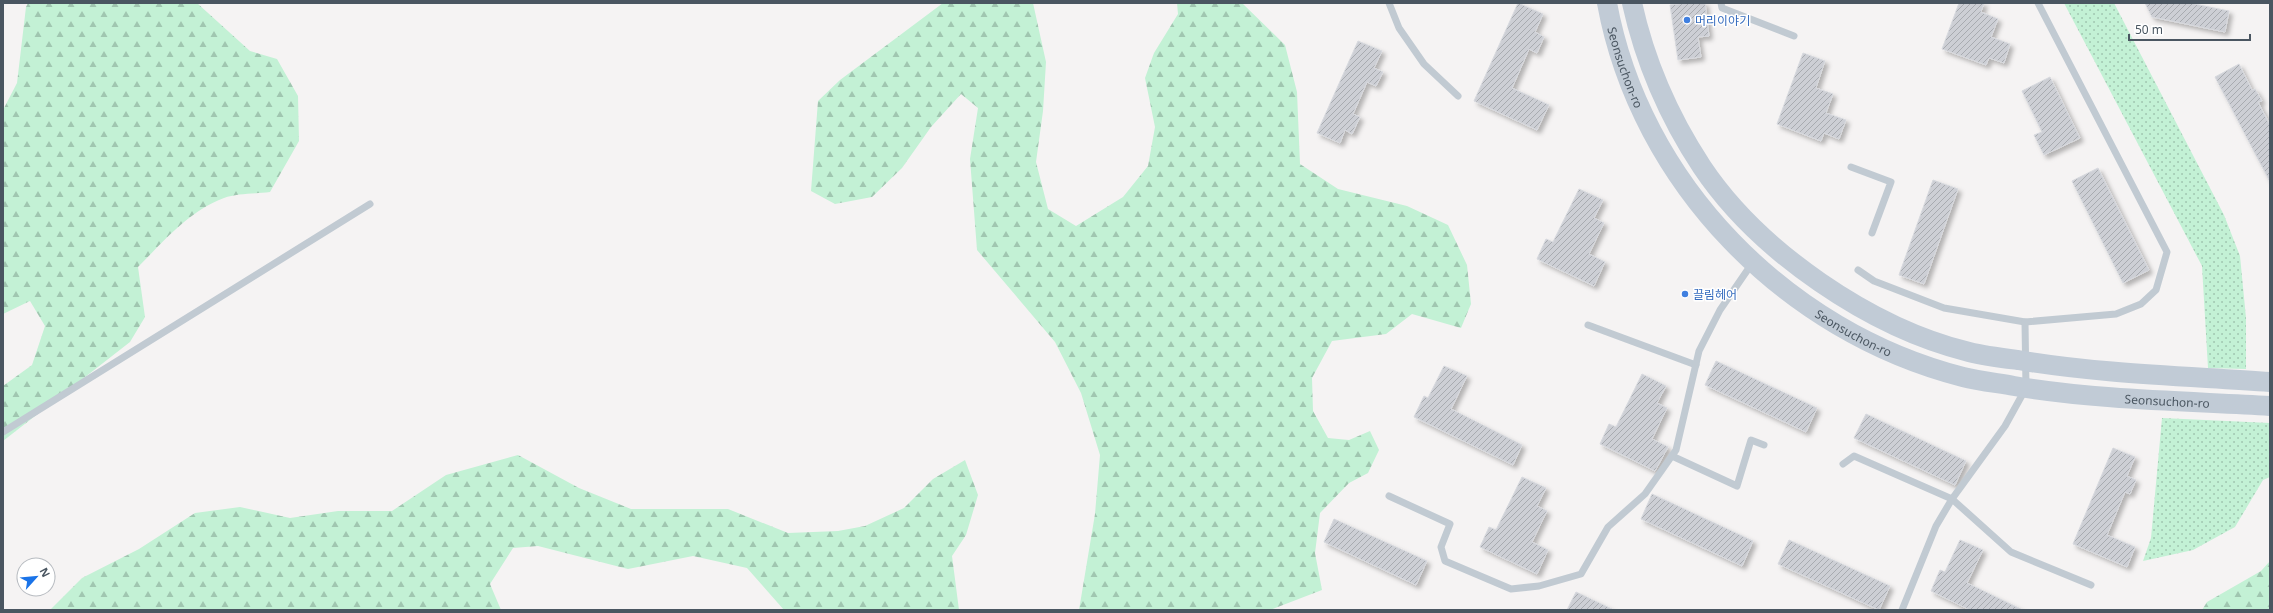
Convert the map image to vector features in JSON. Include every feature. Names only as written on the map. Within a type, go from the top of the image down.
[{"type":"street","name":"Seonsuchon-ro","points":[[1606,3],[1613,40],[1628,84],[1650,130],[1681,182],[1713,223],[1753,262],[1803,303],[1858,336],[1911,361],[1964,378],[2063,394],[2270,406]]},
{"type":"street","name":"Seonsuchon-ro","points":[[1632,3],[1638,33],[1652,74],[1673,118],[1702,168],[1732,206],[1770,243],[1818,282],[1871,314],[1920,337],[1970,352],[2025,362],[2065,368],[2270,382]]},
{"type":"street","points":[[1753,262],[1770,243]]},
{"type":"lane","points":[[1389,3],[1399,28],[1424,64],[1458,96]]},
{"type":"lane","points":[[1721,3],[1722,8],[1794,36]]},
{"type":"lane","points":[[1858,270],[1874,281],[1944,308],[2025,322],[2116,314],[2141,304],[2156,290],[2167,252],[2038,3]]},
{"type":"lane","points":[[1851,167],[1891,182],[1872,233]]},
{"type":"lane","points":[[3,432],[370,204]]},
{"type":"lane","points":[[1388,496],[1450,524],[1442,547],[1445,561],[1511,589],[1539,586],[1580,574],[1608,527],[1645,494],[1676,450],[1699,351],[1720,310],[1753,262]]},
{"type":"lane","points":[[1902,610],[1936,526],[1952,499],[2005,426],[2026,388],[2025,322]]},
{"type":"lane","points":[[1588,325],[1696,365]]},
{"type":"lane","points":[[1672,456],[1737,486],[1751,440],[1764,445]]},
{"type":"lane","points":[[1843,464],[1854,456],[1952,499],[2011,552],[2091,585]]},
{"type":"green space","points":[[28,3],[197,3],[250,51],[277,59],[298,96],[299,141],[270,192],[235,195],[211,204],[188,219],[157,247],[138,267],[145,317],[130,342],[3,441],[3,386],[32,365],[45,326],[30,301],[3,314],[3,110],[17,83],[26,7]]},
{"type":"green space","points":[[943,3],[1033,3],[1046,62],[1043,111],[1036,162],[1048,209],[1076,226],[1123,197],[1148,166],[1155,127],[1145,78],[1154,53],[1178,14],[1177,3],[1242,3],[1285,45],[1297,92],[1300,164],[1338,189],[1407,206],[1448,225],[1467,265],[1471,304],[1461,328],[1412,314],[1386,334],[1332,341],[1312,378],[1313,411],[1328,438],[1349,440],[1370,431],[1379,450],[1368,473],[1349,483],[1320,513],[1315,553],[1322,590],[1270,610],[1079,610],[1095,514],[1100,455],[1081,393],[1055,342],[977,250],[970,159],[978,108],[961,94],[931,127],[902,168],[872,197],[835,204],[811,191],[818,101],[840,80]]},
{"type":"green space","points":[[2064,3],[2114,3],[2224,215],[2240,256],[2246,318],[2246,369],[2208,368],[2202,266]]},
{"type":"green space","points":[[2162,418],[2270,423],[2270,477],[2263,480],[2235,527],[2193,550],[2143,561],[2151,538]]},
{"type":"green space","points":[[518,455],[579,488],[631,509],[728,509],[788,533],[838,531],[865,526],[904,508],[933,479],[965,460],[978,495],[966,535],[952,556],[959,610],[784,610],[747,568],[693,556],[628,569],[538,546],[513,548],[490,584],[501,610],[50,610],[82,578],[139,549],[195,513],[240,507],[290,518],[338,511],[392,511],[446,475]]},
{"type":"green space","points":[[2270,561],[2270,610],[2202,610],[2207,602],[2261,571]]},
{"type":"building","points":[[1518,3],[1543,14],[1535,32],[1544,37],[1537,53],[1529,49],[1512,88],[1549,105],[1537,130],[1474,101]]},
{"type":"building","points":[[1705,3],[1709,36],[1698,37],[1701,57],[1678,60],[1670,5]]},
{"type":"building","points":[[1959,3],[1984,3],[1981,12],[1998,19],[1991,37],[2010,44],[2004,63],[1989,58],[1986,65],[1942,49]]},
{"type":"building","points":[[2145,3],[2190,3],[2229,11],[2225,32],[2152,17]]},
{"type":"building","points":[[1358,41],[1382,51],[1374,68],[1383,72],[1376,86],[1367,82],[1353,114],[1360,117],[1352,134],[1345,130],[1340,143],[1317,133]]},
{"type":"building","points":[[1803,53],[1825,61],[1816,88],[1833,94],[1826,113],[1846,120],[1839,139],[1824,133],[1821,141],[1777,124]]},
{"type":"building","points":[[2239,64],[2252,90],[2255,89],[2262,101],[2258,102],[2270,125],[2270,182],[2215,77]]},
{"type":"building","points":[[2050,77],[2080,138],[2044,155],[2034,135],[2042,132],[2022,91]]},
{"type":"building","points":[[2098,168],[2149,270],[2123,283],[2072,181]]},
{"type":"building","points":[[1933,180],[1958,189],[1924,284],[1899,275]]},
{"type":"building","points":[[1579,189],[1603,200],[1594,218],[1604,223],[1589,254],[1605,262],[1594,286],[1537,259],[1546,239],[1553,242]]},
{"type":"building","points":[[1716,361],[1817,408],[1806,432],[1705,385]]},
{"type":"building","points":[[1444,366],[1467,376],[1451,409],[1522,445],[1513,465],[1414,417],[1424,396],[1428,398]]},
{"type":"building","points":[[1642,374],[1666,386],[1657,403],[1667,408],[1652,439],[1668,447],[1655,471],[1600,444],[1609,424],[1616,427]]},
{"type":"building","points":[[1866,414],[1966,461],[1955,485],[1854,438]]},
{"type":"building","points":[[2113,448],[2135,457],[2127,476],[2136,480],[2130,494],[2125,492],[2107,535],[2135,547],[2127,567],[2073,544]]},
{"type":"building","points":[[1522,477],[1546,488],[1537,506],[1547,511],[1532,542],[1548,550],[1537,574],[1480,547],[1489,527],[1496,530]]},
{"type":"building","points":[[1652,494],[1753,541],[1742,566],[1641,519]]},
{"type":"building","points":[[1334,519],[1427,561],[1416,585],[1324,542]]},
{"type":"building","points":[[1789,540],[1890,586],[1879,610],[1778,564]]},
{"type":"building","points":[[1960,540],[1983,550],[1967,583],[2023,610],[1970,610],[1931,591],[1940,570],[1945,572]]},
{"type":"building","points":[[1576,592],[1614,610],[1567,610]]},
{"type":"place","name":"머리이야기","points":[[1687,20]]},
{"type":"place","name":"끌림헤어","points":[[1685,294]]}]
